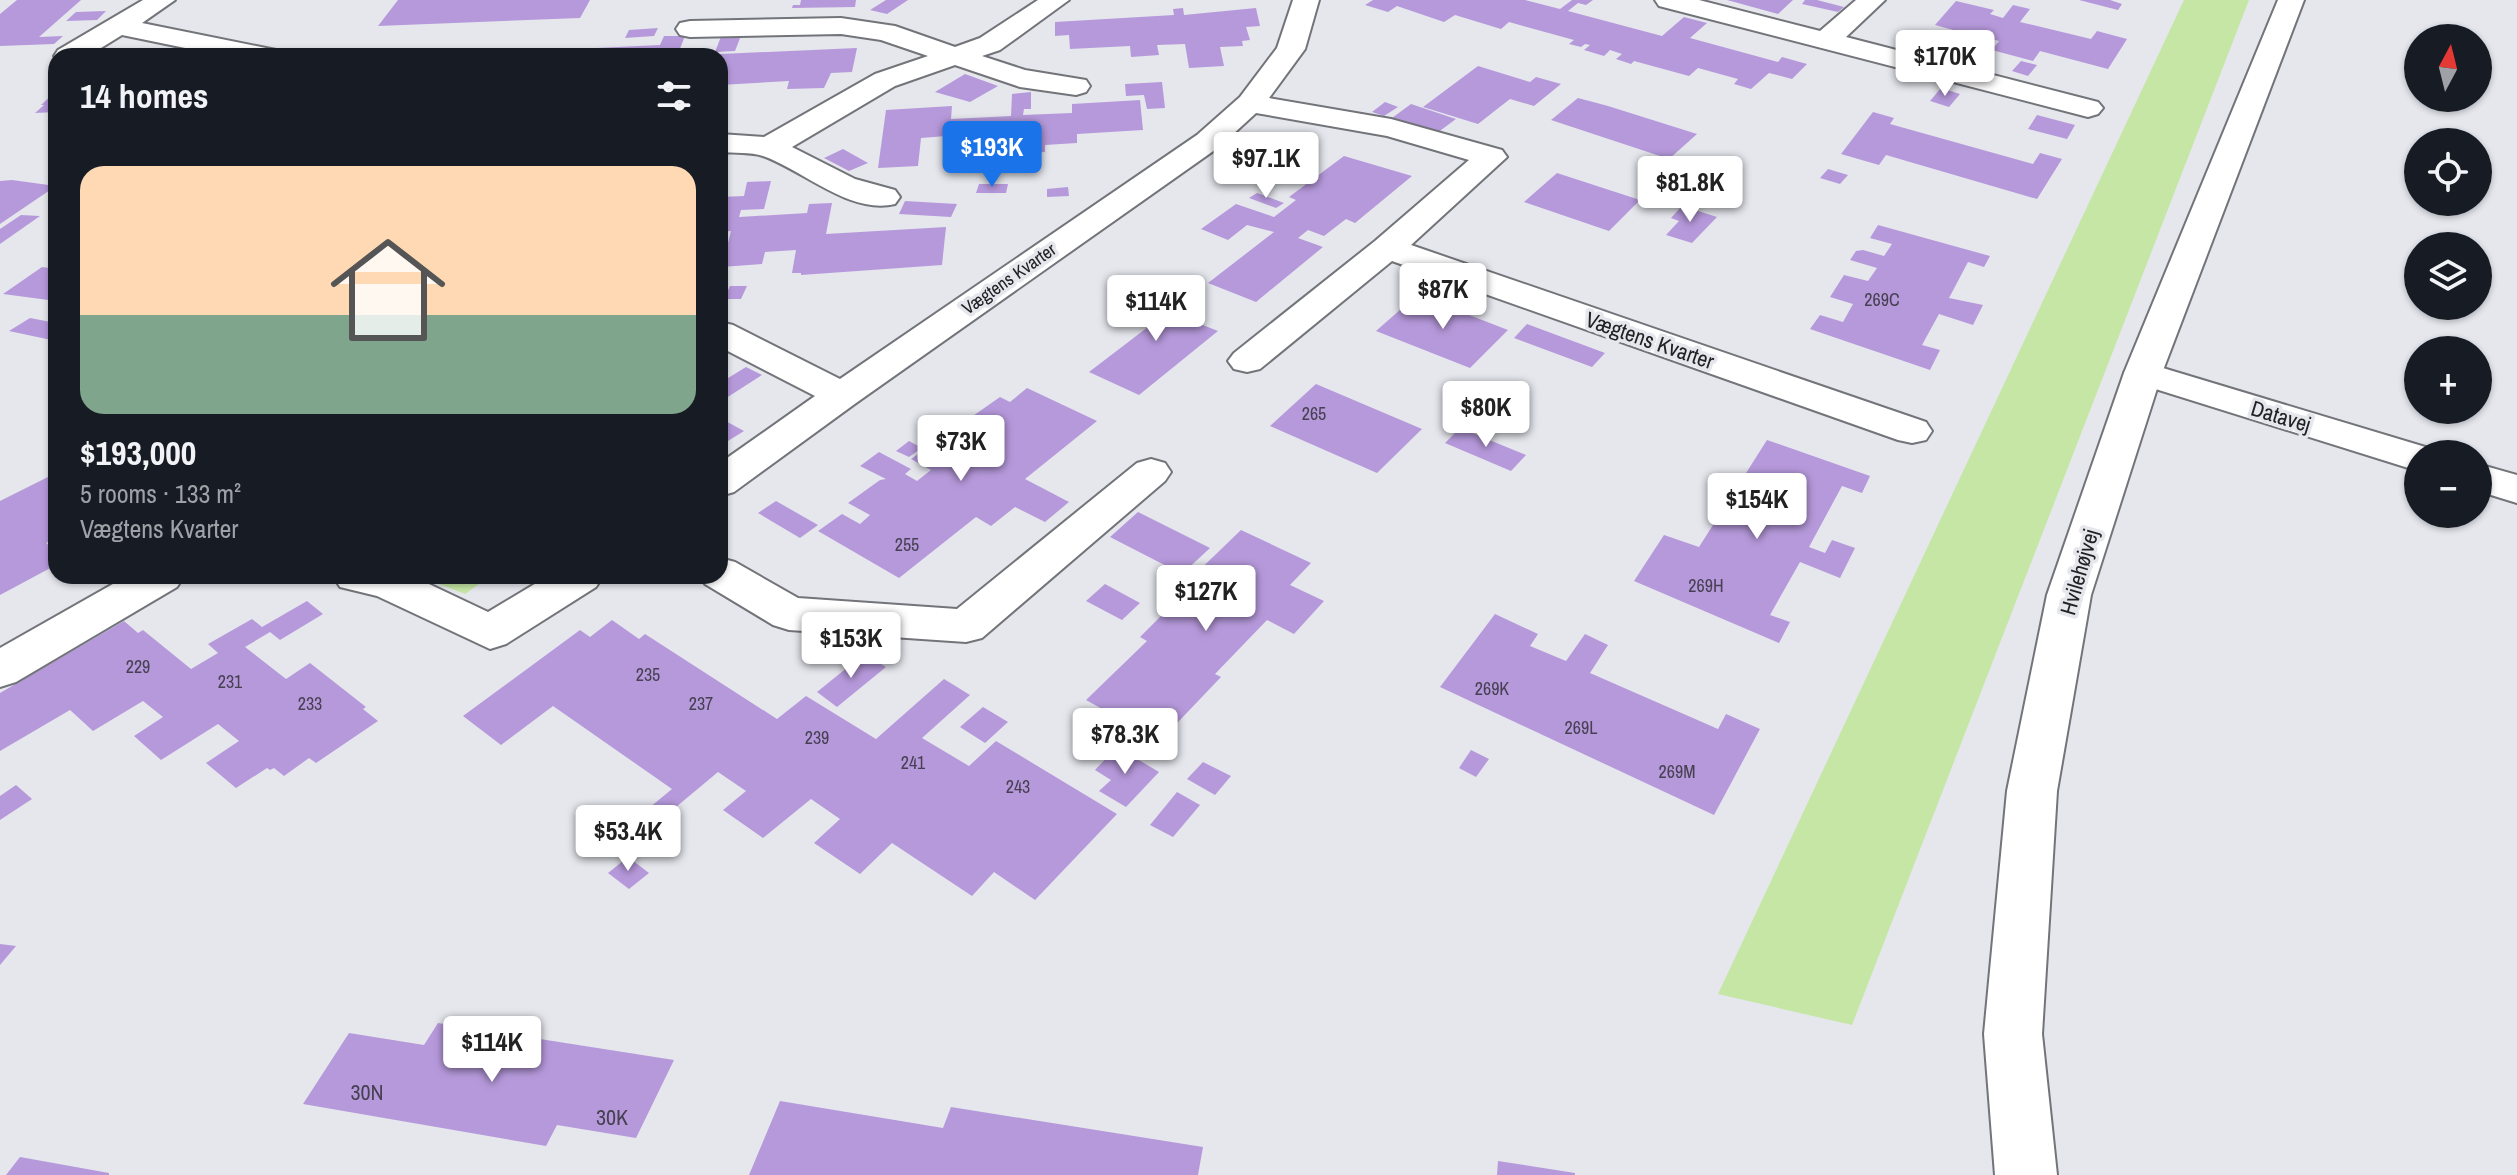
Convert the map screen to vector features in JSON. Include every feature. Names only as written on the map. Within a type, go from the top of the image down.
[{"type":"street","points":[[82,48],[162,0]]},
{"type":"street","points":[[769,147],[885,80],[990,44],[1056,0]]},
{"type":"street","name":"Vægtens Kvarter","points":[[728,477],[1208,141],[1250,103],[1291,49],[1306,0]]},
{"type":"street","points":[[1668,0],[2088,108]]},
{"type":"street","points":[[1825,41],[1872,0]]},
{"type":"street","name":"Hvilehøjvej","points":[[2026,1175],[2013,1034],[2032,791],[2069,595],[2143,373],[2291,0]]},
{"type":"street","points":[[115,26],[226,48]]},
{"type":"street","points":[[690,29],[841,26],[885,32],[1020,78],[1076,86]]},
{"type":"street","points":[[1247,361],[1387,248],[1491,157],[1391,128],[1250,103]]},
{"type":"street","points":[[728,144],[769,147],[844,186],[884,197]]},
{"type":"street","name":"Vægtens Kvarter","points":[[1387,248],[1912,431]]},
{"type":"street","points":[[728,337],[842,395]]},
{"type":"street","name":"Datavej","points":[[2143,373],[2404,454]]},
{"type":"street","points":[[728,578],[789,614],[966,626],[1151,472]]},
{"type":"street","points":[[2492,481],[2517,489]]},
{"type":"street","points":[[0,670],[148,584]]},
{"type":"street","points":[[390,584],[490,632],[568,584]]},
{"type":"green space","points":[[2184,0],[2249,0],[1852,1025],[1718,994]]},
{"type":"green space","points":[[439,584],[479,584],[465,594]]},
{"type":"building","points":[[17,0],[81,0],[39,37],[63,36],[54,44],[0,46],[0,14]]},
{"type":"building","points":[[398,0],[590,0],[580,18],[378,26]]},
{"type":"building","points":[[801,0],[856,0],[855,7],[792,8],[793,5],[800,5]]},
{"type":"building","points":[[886,0],[908,0],[887,14],[870,10]]},
{"type":"building","points":[[1373,0],[1525,0],[1560,9],[1572,0],[1593,0],[1586,5],[1578,3],[1568,11],[1662,36],[1684,17],[1707,23],[1690,38],[1778,62],[1782,57],[1807,64],[1792,79],[1769,73],[1751,89],[1734,84],[1738,79],[1698,68],[1689,76],[1634,61],[1631,64],[1616,59],[1622,54],[1610,50],[1604,56],[1584,50],[1590,45],[1581,47],[1569,44],[1574,40],[1509,22],[1501,29],[1455,15],[1444,22],[1397,6],[1388,12],[1365,5]]},
{"type":"building","points":[[1727,0],[1793,0],[1778,14]]},
{"type":"building","points":[[1805,0],[1844,7],[1838,12],[1802,4]]},
{"type":"building","points":[[2079,0],[2110,0],[2122,4],[2118,10]]},
{"type":"building","points":[[1956,1],[1994,10],[1990,14],[2003,18],[2013,5],[2030,9],[2020,22],[2091,39],[2097,31],[2127,39],[2108,69],[2040,51],[2033,61],[1992,50],[1999,41],[1987,38],[1982,45],[1952,37],[1957,31],[1935,25]]},
{"type":"building","points":[[1183,8],[1184,15],[1256,8],[1260,26],[1246,27],[1250,40],[1242,41],[1243,46],[1220,47],[1224,66],[1189,68],[1185,44],[1157,45],[1159,55],[1131,57],[1130,46],[1070,49],[1069,35],[1055,36],[1055,22],[1174,15],[1173,9]]},
{"type":"building","points":[[106,11],[97,20],[66,21],[76,12]]},
{"type":"building","points":[[658,28],[654,36],[625,38],[629,30]]},
{"type":"building","points":[[742,33],[735,51],[717,48],[722,34]]},
{"type":"building","points":[[664,36],[685,36],[680,48],[597,48],[660,45]]},
{"type":"building","points":[[857,48],[852,72],[831,73],[824,88],[787,89],[789,81],[728,85],[728,54]]},
{"type":"building","points":[[2021,61],[2037,65],[2028,76],[2012,71]]},
{"type":"building","points":[[1478,66],[1530,82],[1536,77],[1561,84],[1534,106],[1510,99],[1478,124],[1423,107]]},
{"type":"building","points":[[965,74],[998,86],[970,102],[935,92]]},
{"type":"building","points":[[1162,82],[1165,108],[1147,109],[1144,95],[1126,96],[1125,84]]},
{"type":"building","points":[[1941,88],[1960,94],[1949,107],[1930,101]]},
{"type":"building","points":[[1031,92],[1031,109],[1024,109],[1023,115],[1072,113],[1072,104],[1140,100],[1143,130],[1077,134],[1077,143],[1045,145],[1045,152],[1012,154],[1011,146],[982,148],[981,163],[945,165],[946,136],[921,138],[918,166],[878,168],[886,110],[952,106],[951,119],[1011,116],[1012,94]]},
{"type":"building","points":[[48,98],[48,112],[35,113],[44,105],[41,105]]},
{"type":"building","points":[[1578,98],[1697,134],[1669,159],[1551,120]]},
{"type":"building","points":[[1385,102],[1398,107],[1384,116],[1372,112]]},
{"type":"building","points":[[1411,104],[1456,119],[1437,133],[1392,118]]},
{"type":"building","points":[[1873,112],[1894,118],[1890,124],[2033,164],[2040,153],[2062,159],[2037,199],[1886,155],[1879,165],[1841,154]]},
{"type":"building","points":[[2037,115],[2075,125],[2067,139],[2028,129]]},
{"type":"building","points":[[843,149],[868,163],[849,171],[824,158]]},
{"type":"building","points":[[1344,156],[1412,176],[1355,223],[1346,219],[1324,236],[1308,230],[1298,238],[1323,247],[1256,302],[1208,283],[1274,232],[1247,225],[1228,240],[1201,229],[1236,204],[1274,217],[1296,200],[1289,197]]},
{"type":"building","points":[[1828,169],[1848,175],[1840,184],[1820,178]]},
{"type":"building","points":[[1557,173],[1640,200],[1609,231],[1524,202]]},
{"type":"building","points":[[0,181],[48,185],[48,191],[0,224]]},
{"type":"building","points":[[771,181],[764,209],[741,210],[739,217],[807,213],[809,204],[832,203],[826,234],[946,227],[942,265],[801,275],[792,273],[796,250],[765,252],[762,264],[728,267],[731,231],[728,231],[728,197],[744,196],[747,182]]},
{"type":"building","points":[[979,184],[1008,184],[1006,193],[976,193]]},
{"type":"building","points":[[1068,187],[1069,196],[1047,197],[1047,189]]},
{"type":"building","points":[[1257,193],[1284,203],[1276,208],[1249,198]]},
{"type":"building","points":[[905,201],[957,204],[951,217],[899,214]]},
{"type":"building","points":[[1682,206],[1717,217],[1692,243],[1666,235],[1679,221],[1671,218]]},
{"type":"building","points":[[21,215],[40,216],[0,244],[0,229]]},
{"type":"building","points":[[1878,225],[1990,256],[1984,267],[1968,262],[1949,298],[1983,305],[1973,325],[1939,314],[1922,345],[1940,350],[1930,370],[1810,329],[1820,315],[1843,322],[1853,304],[1830,297],[1844,275],[1868,281],[1877,268],[1850,260],[1856,251],[1863,250],[1884,256],[1892,244],[1870,238]]},
{"type":"building","points":[[42,267],[48,268],[48,300],[3,294]]},
{"type":"building","points":[[1146,285],[1204,309],[1190,320],[1218,331],[1139,395],[1089,372],[1165,314],[1127,299]]},
{"type":"building","points":[[730,286],[747,286],[741,299],[728,299]]},
{"type":"building","points":[[1417,295],[1508,330],[1470,368],[1376,331]]},
{"type":"building","points":[[30,318],[48,321],[48,339],[9,331]]},
{"type":"building","points":[[1527,324],[1605,353],[1592,367],[1514,338]]},
{"type":"building","points":[[746,367],[762,375],[728,397],[728,378]]},
{"type":"building","points":[[1316,384],[1422,429],[1377,473],[1270,426]]},
{"type":"building","points":[[1027,388],[1097,421],[1025,479],[1069,502],[1045,522],[1015,507],[991,526],[976,517],[899,578],[818,531],[842,514],[860,524],[870,515],[848,503],[886,479],[860,466],[879,452],[911,469],[905,474],[917,481],[931,470],[911,459],[943,436],[964,446],[989,428],[970,418],[1000,397],[1010,402]]},
{"type":"building","points":[[728,422],[744,431],[728,441]]},
{"type":"building","points":[[1460,428],[1526,455],[1511,471],[1445,443]]},
{"type":"building","points":[[1767,440],[1870,476],[1862,493],[1842,486],[1809,547],[1825,553],[1832,540],[1855,548],[1840,578],[1800,562],[1770,615],[1790,622],[1779,643],[1634,581],[1664,535],[1699,547]]},
{"type":"building","points":[[909,441],[922,448],[909,457],[896,451]]},
{"type":"building","points":[[48,477],[48,569],[0,595],[0,501]]},
{"type":"building","points":[[776,501],[818,525],[800,538],[758,513]]},
{"type":"building","points":[[1138,512],[1210,548],[1182,574],[1110,537]]},
{"type":"building","points":[[1241,530],[1311,563],[1290,585],[1324,601],[1294,634],[1267,620],[1215,674],[1221,677],[1160,741],[1086,700],[1147,641],[1140,637],[1193,584],[1187,582]]},
{"type":"building","points":[[1105,584],[1140,603],[1122,620],[1086,601]]},
{"type":"building","points":[[307,601],[323,614],[280,640],[270,632],[245,647],[286,679],[310,663],[366,707],[363,709],[378,721],[316,763],[309,758],[284,776],[274,768],[267,768],[236,788],[206,763],[239,741],[218,724],[161,760],[134,736],[163,717],[143,701],[93,731],[70,710],[0,751],[0,693],[124,621],[138,633],[143,630],[191,669],[218,653],[208,644],[252,619],[262,627]]},
{"type":"building","points":[[1495,614],[1538,634],[1530,646],[1566,661],[1585,634],[1608,645],[1590,673],[1718,729],[1726,714],[1760,729],[1714,815],[1440,687]]},
{"type":"building","points":[[612,620],[639,639],[645,634],[777,719],[806,696],[876,739],[944,679],[970,695],[922,738],[969,766],[996,741],[1117,814],[1035,900],[994,872],[972,896],[892,843],[860,874],[814,843],[840,819],[811,799],[763,838],[723,810],[746,791],[718,772],[664,817],[649,808],[672,789],[553,706],[501,745],[463,716],[580,630],[590,637]]},
{"type":"building","points":[[864,654],[886,667],[837,707],[817,692]]},
{"type":"building","points":[[983,707],[1008,722],[985,743],[960,727]]},
{"type":"building","points":[[1117,747],[1159,772],[1126,807],[1099,791],[1111,780],[1095,770]]},
{"type":"building","points":[[1471,750],[1489,759],[1476,777],[1459,768]]},
{"type":"building","points":[[1203,762],[1231,776],[1215,795],[1187,779]]},
{"type":"building","points":[[16,785],[32,799],[0,820],[0,796]]},
{"type":"building","points":[[1177,792],[1200,805],[1173,837],[1150,825]]},
{"type":"building","points":[[628,857],[649,873],[629,889],[608,873]]},
{"type":"building","points":[[0,944],[16,946],[0,965]]},
{"type":"building","points":[[438,1023],[674,1060],[636,1138],[557,1125],[546,1146],[303,1104],[349,1033],[424,1045]]},
{"type":"building","points":[[780,1101],[943,1128],[951,1107],[1203,1147],[1198,1175],[749,1175]]},
{"type":"building","points":[[20,1157],[109,1173],[109,1175],[6,1175]]},
{"type":"building","points":[[1498,1161],[1575,1173],[1575,1175],[1497,1175]]}]
